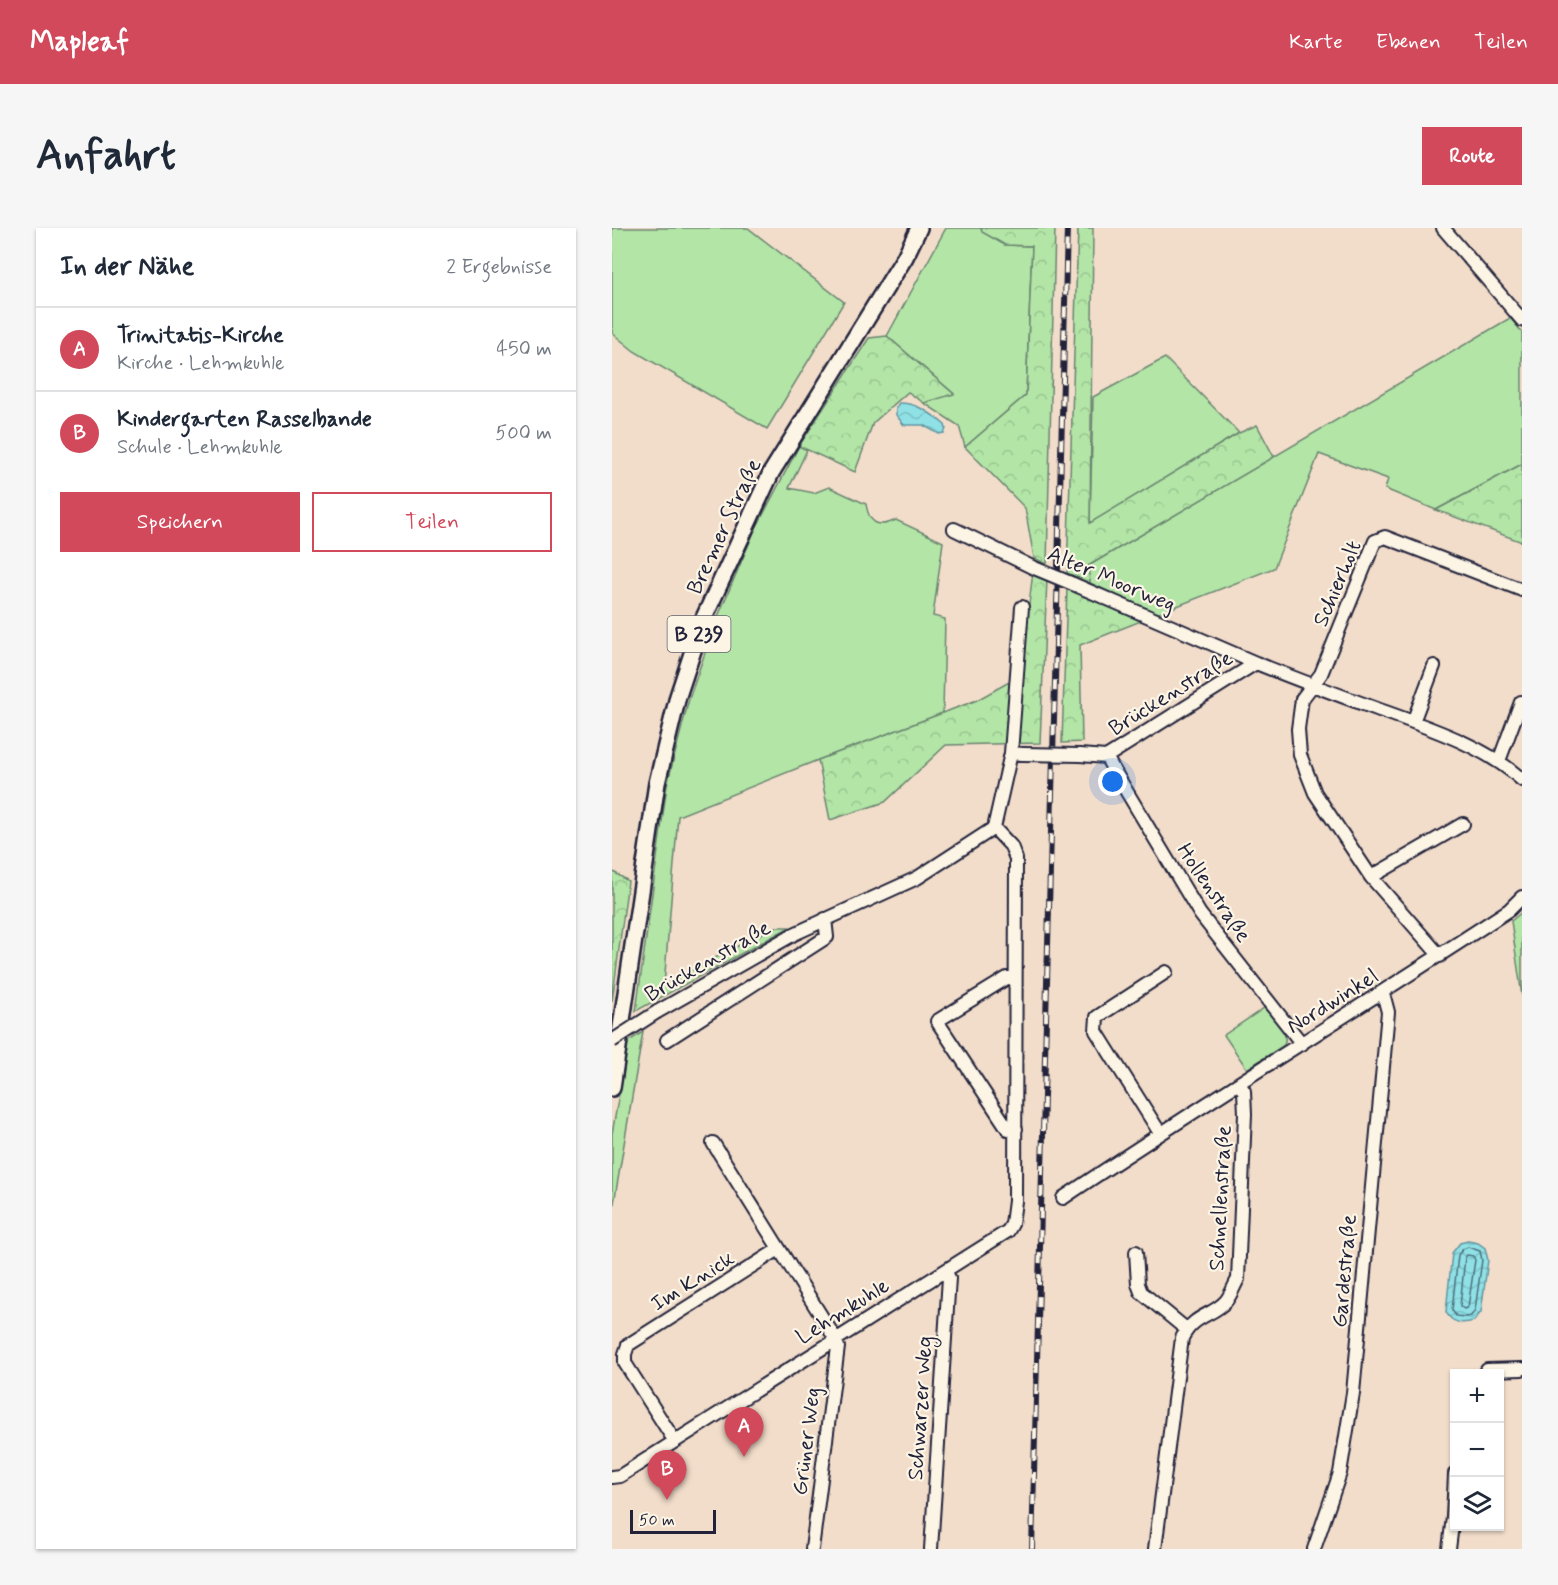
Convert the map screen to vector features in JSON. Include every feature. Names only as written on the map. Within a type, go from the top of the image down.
[{"type":"main road","name":"Bremer Straße","points":[[612,1088],[657,783],[678,696],[703,620],[771,473],[905,257],[919,228]]},
{"type":"street","points":[[1443,228],[1522,320]]},
{"type":"street","name":"Alter Moorweg","points":[[954,530],[1032,567],[1256,663]]},
{"type":"street","name":"Schierholt","points":[[1440,956],[1371,878],[1315,793],[1300,755],[1298,729],[1302,699],[1321,674],[1375,541],[1385,537],[1522,590]]},
{"type":"street","points":[[994,828],[1017,753],[1022,608]]},
{"type":"street","name":"Brückenstraße","points":[[1017,753],[1106,757],[1256,663],[1413,722],[1499,760],[1522,780]]},
{"type":"street","points":[[1413,722],[1434,666]]},
{"type":"street","points":[[1499,760],[1521,702]]},
{"type":"street","name":"Hollenstraße","points":[[1106,757],[1200,914],[1302,1044]]},
{"type":"street","points":[[1371,878],[1463,824]]},
{"type":"street","name":"Brückenstraße","points":[[612,1041],[657,1012],[794,934],[917,878],[994,828]]},
{"type":"street","name":"Lehmkuhle","points":[[612,1477],[620,1476],[835,1338],[1008,1231],[1012,1224],[1015,1201],[1016,859],[1011,846],[994,828]]},
{"type":"street","name":"Nordwinkel","points":[[1063,1197],[1440,956],[1509,910],[1522,897]]},
{"type":"street","name":"Brückenstraße","points":[[667,1040],[827,937],[825,919]]},
{"type":"street","points":[[1160,1133],[1096,1031],[1097,1017],[1166,972]]},
{"type":"street","points":[[1015,978],[1007,978],[937,1021],[1008,1129],[1016,1129]]},
{"type":"street","name":"Gardestraße","points":[[1314,1549],[1340,1473],[1353,1393],[1388,1012],[1383,993]]},
{"type":"street","name":"Schnellenstraße","points":[[1186,1329],[1197,1319],[1226,1302],[1238,1279],[1245,1114],[1244,1091],[1239,1084]]},
{"type":"street","points":[[713,1143],[835,1338]]},
{"type":"street","name":"Im Knick","points":[[674,1440],[625,1363],[624,1354],[628,1345],[779,1249]]},
{"type":"street","points":[[1136,1252],[1138,1284],[1141,1292],[1186,1329],[1177,1363],[1155,1549]]},
{"type":"street","name":"Schwarzer Weg","points":[[931,1549],[949,1278],[945,1270]]},
{"type":"street","name":"Grüner Weg","points":[[812,1549],[838,1347],[835,1338]]},
{"type":"street","points":[[1504,1370],[1522,1369]]},
{"type":"street","points":[[1449,1549],[1455,1477]]},
{"type":"green space","points":[[612,228],[748,228],[844,302],[767,429],[634,351],[612,333]]},
{"type":"green space","points":[[946,228],[981,228],[983,232],[1005,245],[1032,246],[1026,395],[965,447],[959,426],[924,403],[953,393],[887,336]]},
{"type":"green space","points":[[981,228],[1055,228],[1047,564],[1034,558],[1025,508],[965,447],[1026,395],[1032,246],[1005,245],[982,232]]},
{"type":"green space","points":[[1078,228],[1093,228],[1090,523],[1239,433],[1257,425],[1274,457],[1088,566],[1090,583],[1067,573]]},
{"type":"green space","points":[[1510,318],[1522,332],[1522,464],[1436,510],[1385,489],[1388,479],[1319,454],[1274,568],[1157,614],[1090,583],[1088,566]]},
{"type":"green space","points":[[887,336],[954,394],[924,403],[908,392],[873,423],[855,472],[799,446],[869,338]]},
{"type":"green space","points":[[1165,358],[1239,433],[1090,524],[1093,397]]},
{"type":"green space","points":[[799,446],[807,450],[789,488],[814,493],[829,487],[866,504],[869,516],[879,524],[896,520],[943,542],[933,616],[945,619],[943,713],[678,816],[664,985],[774,927],[790,927],[636,1011],[667,785],[689,699],[716,621],[754,532]]},
{"type":"green space","points":[[1522,464],[1522,542],[1436,510]]},
{"type":"green space","points":[[1033,572],[1047,579],[1040,743],[946,745],[885,802],[830,820],[818,760],[977,700],[1020,676]]},
{"type":"green space","points":[[1067,588],[1141,621],[1080,645],[1082,742],[1062,743]]},
{"type":"green space","points":[[612,871],[628,881],[612,1002]]},
{"type":"green space","points":[[1522,912],[1522,996],[1511,921]]},
{"type":"green space","points":[[1264,1008],[1283,1030],[1284,1045],[1247,1069],[1224,1035]]},
{"type":"green space","points":[[643,1032],[612,1215],[612,1134],[628,1042]]},
{"type":"water","points":[[899,403],[912,404],[929,413],[945,425],[944,433],[939,434],[923,425],[904,425],[896,415]]},
{"type":"water","points":[[1468,1241],[1478,1243],[1485,1248],[1488,1260],[1481,1312],[1474,1321],[1461,1323],[1451,1319],[1446,1312],[1452,1253],[1460,1243]]},
{"type":"railway","points":[[1032,1549],[1067,228]]},
{"type":"place","name":"Trinitatis-Kirche","points":[[744,1457]]},
{"type":"place","name":"Kindergarten Rasselbande","points":[[667,1500]]}]
